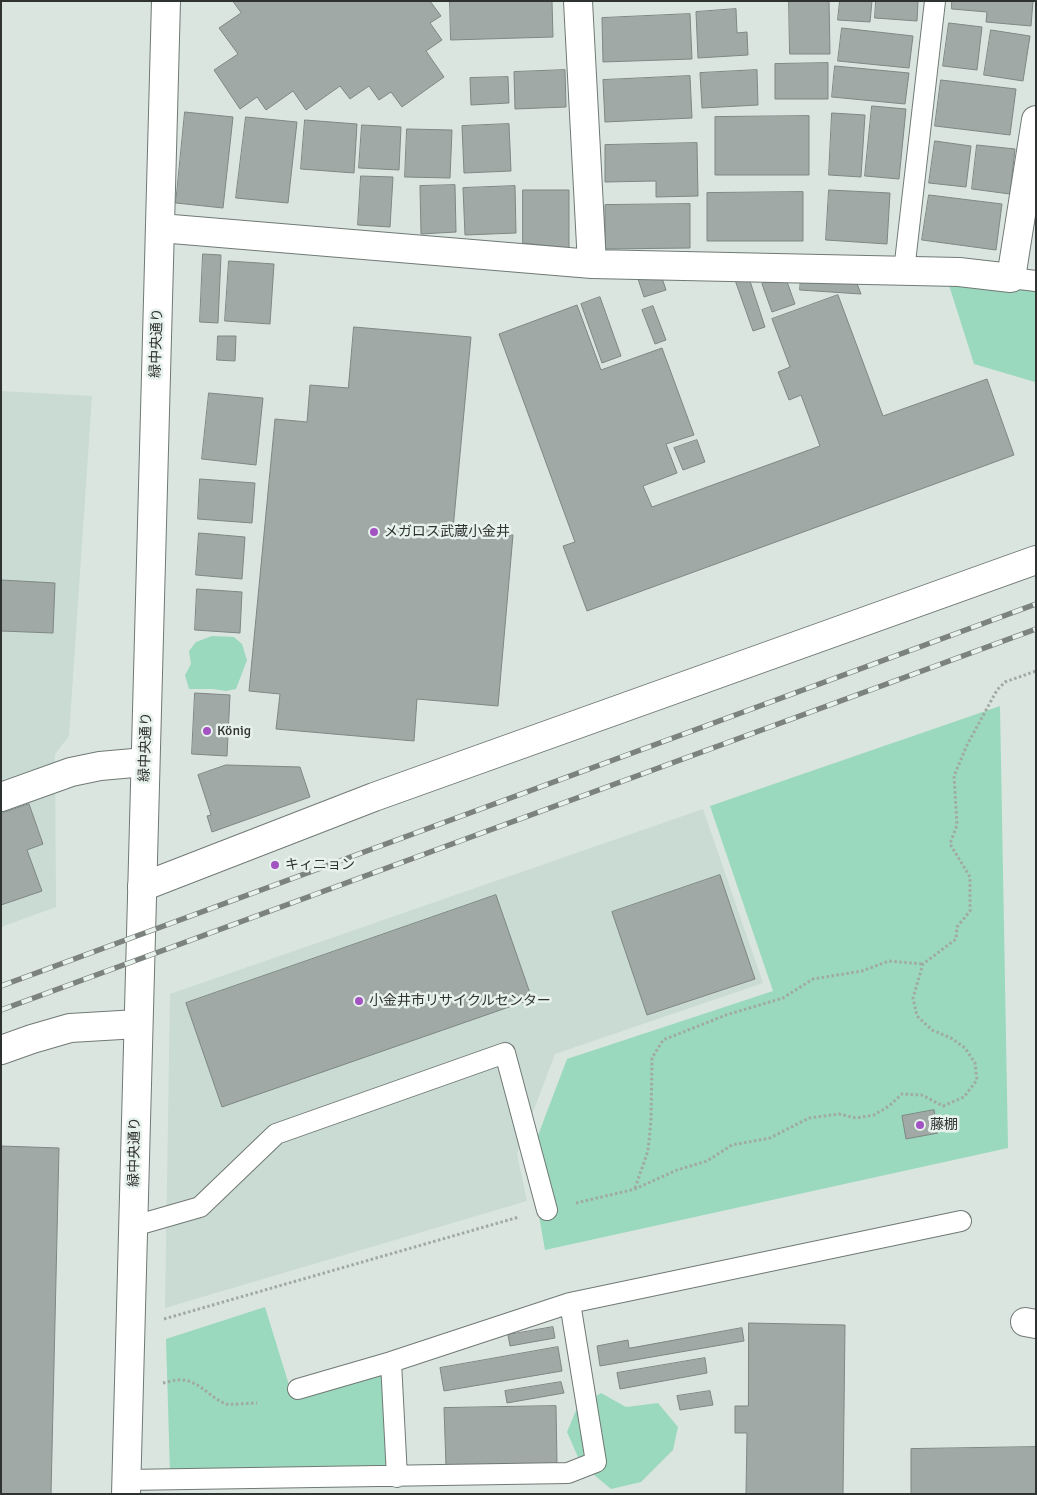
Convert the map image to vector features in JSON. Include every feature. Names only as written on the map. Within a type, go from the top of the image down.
[{"type":"street","name":"緑中央通り","points":[[126,1487],[166,1]]},
{"type":"street","points":[[578,1],[592,264]]},
{"type":"street","points":[[160,228],[592,264],[959,272],[1023,280],[1036,120]]},
{"type":"street","points":[[142,887],[374,797],[1036,560]]},
{"type":"street","points":[[1,797],[71,772],[100,766],[145,762]]},
{"type":"street","points":[[1,1050],[32,1038],[70,1028],[138,1024]]},
{"type":"lane","points":[[904,271],[935,1]]},
{"type":"lane","points":[[134,1226],[200,1207],[276,1134],[505,1053],[548,1210]]},
{"type":"lane","points":[[298,1389],[391,1362],[570,1302],[962,1222]]},
{"type":"lane","points":[[126,1487],[398,1477],[568,1474],[596,1462],[570,1302]]},
{"type":"lane","points":[[391,1362],[398,1477]]},
{"type":"path","points":[[130,1330],[548,1210],[635,1189],[677,1170],[707,1161],[732,1145],[770,1138],[809,1118],[839,1114],[856,1118],[874,1115],[889,1106],[902,1094],[922,1095],[943,1106],[964,1097],[977,1080],[975,1063],[965,1048],[951,1038],[932,1030],[918,1016],[914,998],[923,964],[956,939],[957,928],[970,911],[970,877],[950,844],[957,825],[954,776],[967,745],[997,690],[1005,682],[1036,671]]},
{"type":"path","points":[[635,1189],[648,1151],[651,1120],[652,1058],[663,1040],[726,1015],[783,998],[813,980],[862,971],[890,961],[923,964]]},
{"type":"path","points":[[128,1390],[180,1379],[197,1385],[215,1399],[229,1405],[242,1402],[257,1403]]},
{"type":"shaded area","points":[[1,391],[92,396],[69,736],[55,754],[56,907],[1,927]]},
{"type":"shaded area","points":[[703,809],[763,983],[555,1054],[517,1154],[527,1201],[165,1308],[170,994]]},
{"type":"green space","points":[[948,282],[1036,289],[1035,382],[974,364]]},
{"type":"green space","points":[[212,636],[234,637],[242,644],[247,660],[236,689],[226,691],[189,689],[185,675],[191,664],[189,651],[196,642]]},
{"type":"green space","points":[[1000,706],[1008,1148],[545,1250],[529,1159],[567,1059],[773,991],[710,806]]},
{"type":"green space","points":[[265,1307],[293,1398],[383,1373],[388,1471],[170,1473],[166,1339]]},
{"type":"green space","points":[[601,1393],[626,1407],[658,1403],[678,1427],[673,1450],[641,1482],[611,1489],[581,1464],[567,1432],[577,1408]]},
{"type":"building","points":[[233,1],[430,1],[441,16],[430,23],[442,40],[426,51],[444,77],[402,107],[391,92],[379,100],[369,86],[350,99],[340,86],[306,110],[293,91],[266,110],[257,97],[240,109],[214,70],[238,54],[219,28],[241,13]]},
{"type":"building","points":[[450,1],[552,1],[553,37],[451,40]]},
{"type":"building","points":[[789,1],[829,1],[830,54],[790,54]]},
{"type":"building","points":[[840,1],[872,1],[870,22],[838,20]]},
{"type":"building","points":[[876,1],[918,1],[917,21],[875,18]]},
{"type":"building","points":[[952,1],[1033,1],[1031,26],[986,22],[987,12],[952,9]]},
{"type":"building","points":[[736,9],[737,33],[747,32],[748,55],[698,58],[696,12]]},
{"type":"building","points":[[690,14],[692,59],[603,62],[602,18]]},
{"type":"building","points":[[949,23],[982,27],[977,70],[943,66]]},
{"type":"building","points":[[842,28],[913,36],[909,68],[838,61]]},
{"type":"building","points":[[991,30],[1030,36],[1023,81],[984,75]]},
{"type":"building","points":[[828,63],[828,99],[775,99],[775,64]]},
{"type":"building","points":[[835,66],[909,73],[905,104],[832,97]]},
{"type":"building","points":[[565,70],[566,107],[515,109],[514,72]]},
{"type":"building","points":[[757,70],[758,105],[702,108],[700,73]]},
{"type":"building","points":[[690,76],[692,118],[605,122],[603,80]]},
{"type":"building","points":[[508,77],[509,103],[471,105],[470,78]]},
{"type":"building","points":[[941,80],[1016,89],[1010,135],[935,126]]},
{"type":"building","points":[[872,106],[906,109],[899,179],[865,176]]},
{"type":"building","points":[[185,112],[233,117],[223,208],[176,203]]},
{"type":"building","points":[[832,113],[865,115],[861,177],[829,175]]},
{"type":"building","points":[[809,116],[809,175],[715,175],[715,117]]},
{"type":"building","points":[[246,117],[297,122],[288,203],[236,198]]},
{"type":"building","points":[[305,120],[357,124],[354,173],[301,169]]},
{"type":"building","points":[[509,124],[511,171],[464,173],[462,126]]},
{"type":"building","points":[[362,125],[401,127],[399,170],[359,168]]},
{"type":"building","points":[[407,129],[452,130],[450,178],[405,177]]},
{"type":"building","points":[[935,141],[971,146],[966,187],[929,183]]},
{"type":"building","points":[[697,143],[698,196],[656,197],[656,181],[605,182],[605,145]]},
{"type":"building","points":[[977,145],[1015,149],[1010,194],[972,189]]},
{"type":"building","points":[[361,176],[393,177],[390,227],[358,225]]},
{"type":"building","points":[[455,185],[456,232],[421,234],[420,186]]},
{"type":"building","points":[[515,186],[516,233],[465,235],[463,188]]},
{"type":"building","points":[[523,190],[569,190],[569,248],[523,243]]},
{"type":"building","points":[[829,190],[890,193],[887,244],[826,240]]},
{"type":"building","points":[[803,192],[803,241],[707,241],[707,193]]},
{"type":"building","points":[[929,195],[1002,204],[996,250],[922,240]]},
{"type":"building","points":[[690,204],[690,248],[605,249],[605,205]]},
{"type":"building","points":[[203,254],[221,255],[218,323],[200,322]]},
{"type":"building","points":[[229,261],[274,264],[270,324],[225,321]]},
{"type":"building","points":[[660,272],[666,290],[644,297],[638,279]]},
{"type":"building","points":[[748,275],[765,327],[753,331],[735,280]]},
{"type":"building","points":[[785,276],[795,304],[772,312],[762,284]]},
{"type":"building","points":[[801,278],[856,281],[861,294],[800,290]]},
{"type":"building","points":[[838,295],[883,416],[987,379],[1014,455],[587,611],[563,546],[575,542],[499,334],[577,305],[601,370],[662,348],[694,435],[666,444],[677,473],[643,486],[652,507],[820,446],[801,395],[789,400],[778,372],[790,367],[772,319]]},
{"type":"building","points":[[600,297],[621,356],[602,363],[581,304]]},
{"type":"building","points":[[653,306],[666,340],[655,344],[642,310]]},
{"type":"building","name":"メガロス武蔵小金井","points":[[354,327],[471,337],[453,529],[513,535],[498,706],[417,699],[414,741],[276,729],[280,694],[249,691],[275,419],[307,422],[310,385],[348,388]]},
{"type":"building","points":[[218,336],[236,336],[235,361],[217,360]]},
{"type":"building","points":[[209,393],[263,398],[256,465],[202,459]]},
{"type":"building","points":[[697,440],[705,462],[683,470],[674,448]]},
{"type":"building","points":[[200,479],[255,483],[252,523],[198,519]]},
{"type":"building","points":[[199,533],[245,537],[242,579],[196,575]]},
{"type":"building","points":[[1,580],[55,583],[53,633],[1,631]]},
{"type":"building","points":[[197,589],[242,592],[240,633],[195,630]]},
{"type":"building","points":[[195,693],[230,695],[227,756],[192,754]]},
{"type":"building","points":[[226,765],[300,767],[310,797],[212,832],[207,816],[211,815],[198,775]]},
{"type":"building","points":[[29,804],[43,844],[27,850],[42,891],[1,905],[1,814]]},
{"type":"building","points":[[720,875],[755,979],[647,1015],[612,912]]},
{"type":"building","name":"小金井市リサイクルセンター","points":[[496,895],[532,999],[222,1107],[186,1003]]},
{"type":"building","name":"藤棚","points":[[934,1110],[938,1133],[906,1139],[902,1116]]},
{"type":"building","points":[[1,1146],[59,1148],[51,1494],[1,1494]]},
{"type":"building","points":[[749,1323],[845,1325],[843,1494],[746,1494],[747,1433],[735,1433],[735,1406],[748,1406]]},
{"type":"building","points":[[553,1327],[555,1338],[510,1346],[508,1335]]},
{"type":"building","points":[[742,1328],[744,1341],[600,1366],[597,1346],[628,1340],[629,1348]]},
{"type":"building","points":[[558,1347],[562,1371],[444,1391],[440,1368]]},
{"type":"building","points":[[705,1358],[707,1373],[620,1389],[617,1373]]},
{"type":"building","points":[[561,1382],[564,1393],[507,1403],[505,1391]]},
{"type":"building","points":[[710,1391],[713,1405],[680,1410],[677,1396]]},
{"type":"building","points":[[556,1406],[557,1464],[446,1466],[444,1408]]},
{"type":"building","points":[[1036,1447],[1036,1494],[911,1494],[911,1449]]},
{"type":"railway","points":[[1,986],[1036,604]]},
{"type":"railway","points":[[1,1010],[1036,629]]},
{"type":"place","name":"メガロス武蔵小金井","points":[[374,532]]},
{"type":"place","name":"König","points":[[207,731]]},
{"type":"place","name":"キィニョン","points":[[275,865]]},
{"type":"place","name":"小金井市リサイクルセンター","points":[[359,1001]]},
{"type":"place","name":"藤棚","points":[[920,1125]]}]
